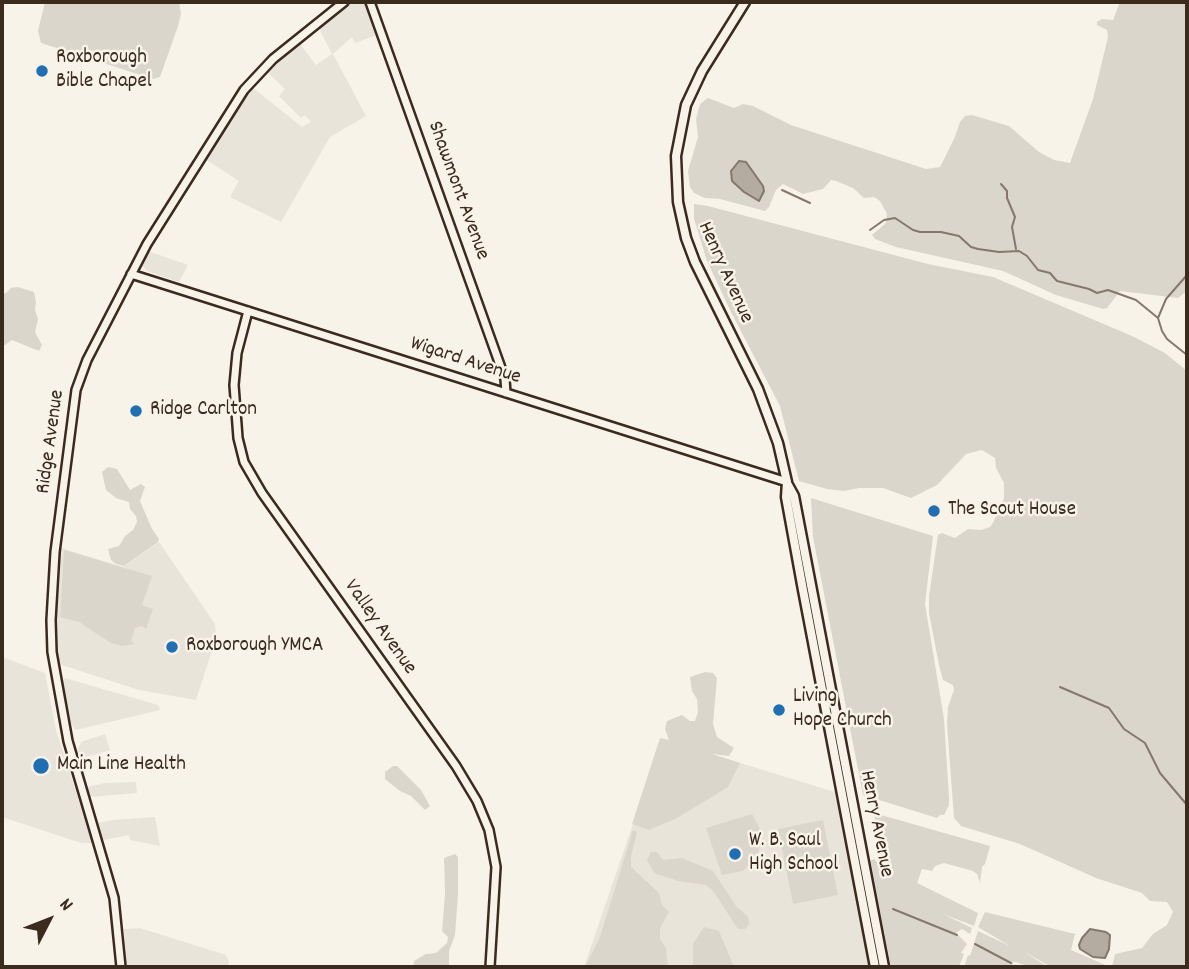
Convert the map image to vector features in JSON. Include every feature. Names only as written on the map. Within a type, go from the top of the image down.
[{"type":"main road","name":"Henry Avenue","points":[[746,2],[702,71],[690,96],[678,145],[677,194],[690,250],[767,410],[787,482],[794,495],[884,967]]},
{"type":"main road","name":"Henry Avenue","points":[[787,482],[786,497],[875,967]]},
{"type":"street","name":"Ridge Avenue","points":[[121,967],[114,898],[64,725],[54,668],[51,629],[55,552],[76,390],[88,360],[147,244],[244,90],[273,59],[344,2]]},
{"type":"street","name":"Shawmont Avenue","points":[[370,2],[505,379],[506,393]]},
{"type":"street","name":"Wigard Avenue","points":[[131,274],[787,482]]},
{"type":"street","name":"Valley Avenue","points":[[248,311],[237,353],[234,385],[242,457],[256,485],[461,773],[482,810],[496,867],[489,967]]},
{"type":"shaded area","points":[[45,2],[179,2],[181,14],[178,26],[160,77],[153,79],[41,43],[38,31]]},
{"type":"shaded area","points":[[352,2],[365,2],[377,35],[355,43],[352,37],[333,54],[366,116],[330,137],[281,222],[230,197],[239,181],[205,159],[252,87],[302,127],[311,122],[305,115],[301,118],[279,96],[285,89],[267,72],[300,44],[316,65],[332,54],[319,28]]},
{"type":"shaded area","points":[[1120,2],[1187,2],[1187,291],[1178,298],[1120,291],[1107,308],[1103,309],[1056,295],[1003,271],[896,247],[875,239],[872,235],[886,223],[887,214],[880,201],[874,197],[864,198],[853,188],[836,181],[831,180],[823,189],[803,194],[783,184],[776,190],[765,211],[720,199],[705,198],[694,193],[690,187],[688,171],[698,137],[696,119],[700,104],[708,98],[734,108],[743,104],[753,106],[791,125],[926,169],[940,167],[960,122],[965,116],[972,115],[1009,126],[1039,152],[1054,160],[1070,163],[1093,99],[1108,37],[1107,30],[1097,25],[1097,22],[1102,19],[1113,20]]},
{"type":"shaded area","points":[[739,161],[746,162],[763,186],[764,191],[759,201],[732,181],[731,171]]},
{"type":"shaded area","points":[[694,204],[928,264],[993,277],[1132,336],[1165,353],[1187,371],[1187,967],[1112,967],[1115,954],[1142,948],[1153,934],[1167,925],[1173,912],[1167,902],[1150,901],[1142,893],[1096,878],[1020,844],[961,826],[954,818],[947,724],[948,707],[954,690],[953,685],[943,680],[939,665],[929,613],[929,596],[938,535],[942,533],[955,538],[968,529],[981,530],[993,523],[1004,498],[1004,483],[996,468],[995,458],[982,450],[966,454],[937,485],[911,498],[883,488],[844,491],[799,481],[780,406],[707,261],[694,219]]},
{"type":"shaded area","points":[[148,251],[188,265],[179,282],[147,271],[141,264]]},
{"type":"shaded area","points":[[18,287],[34,292],[38,319],[35,332],[42,345],[39,351],[12,340],[2,347],[2,294]]},
{"type":"shaded area","points":[[108,467],[117,469],[130,490],[141,484],[145,487],[140,501],[159,539],[124,566],[111,560],[108,549],[119,546],[137,522],[129,502],[116,498],[106,490],[102,472]]},
{"type":"shaded area","points":[[811,498],[933,536],[925,604],[944,719],[949,798],[944,815],[937,818],[863,795],[813,537]]},
{"type":"shaded area","points":[[159,542],[215,624],[216,638],[196,700],[139,690],[62,665],[59,661],[55,627],[61,548],[123,567]]},
{"type":"shaded area","points":[[64,550],[152,576],[142,605],[153,609],[146,629],[142,626],[135,628],[131,641],[135,644],[122,646],[111,643],[79,622],[60,617]]},
{"type":"shaded area","points":[[2,657],[45,673],[56,730],[93,843],[81,843],[2,817]]},
{"type":"shaded area","points":[[705,672],[713,673],[717,678],[713,724],[717,737],[734,748],[729,756],[712,754],[740,763],[728,787],[677,818],[649,830],[632,824],[660,738],[669,740],[665,729],[667,721],[682,715],[695,721],[698,712],[697,699],[692,691],[690,677]]},
{"type":"shaded area","points":[[65,678],[158,705],[160,710],[76,730],[71,724],[63,681]]},
{"type":"shaded area","points":[[105,734],[110,750],[80,759],[78,749],[81,742]]},
{"type":"shaded area","name":"W. B. Saul High School","points":[[662,739],[835,792],[869,967],[584,967]]},
{"type":"shaded area","points":[[397,766],[421,790],[430,806],[425,810],[411,796],[385,779],[385,772]]},
{"type":"shaded area","points":[[136,782],[137,793],[90,797],[87,787],[105,783]]},
{"type":"shaded area","points":[[874,813],[990,846],[982,867],[980,883],[973,871],[944,863],[935,866],[932,871],[922,869],[917,883],[978,913],[974,926],[943,914],[972,928],[970,934],[962,929],[956,933],[967,944],[961,953],[964,954],[959,967],[891,967],[871,863],[871,860],[875,859],[884,876]]},
{"type":"shaded area","points":[[752,814],[762,833],[758,855],[743,871],[722,875],[706,828]]},
{"type":"shaded area","points":[[155,817],[160,846],[130,840],[129,835],[103,840],[98,823],[113,820]]},
{"type":"shaded area","points":[[823,820],[838,895],[793,904],[778,829]]},
{"type":"shaded area","points":[[633,830],[637,832],[631,867],[659,893],[662,905],[669,912],[660,928],[660,939],[666,948],[668,967],[585,967],[600,937]]},
{"type":"shaded area","points":[[651,852],[657,852],[663,860],[682,858],[713,871],[736,906],[748,917],[749,924],[745,929],[738,929],[714,892],[706,885],[678,881],[654,873],[647,860]]},
{"type":"shaded area","points":[[455,854],[458,857],[458,895],[449,967],[413,967],[414,961],[426,954],[436,953],[447,943],[448,937],[442,931],[444,858]]},
{"type":"shaded area","points":[[985,912],[1075,934],[1071,950],[1110,967],[1051,967],[1023,951],[1048,967],[1031,967],[1013,962],[1013,967],[964,967],[978,931],[1010,946],[978,927]]},
{"type":"shaded area","points":[[704,927],[719,931],[734,967],[693,967],[693,944]]},
{"type":"shaded area","points":[[140,928],[226,955],[228,967],[126,967],[124,929]]},
{"type":"shaded area","points":[[1090,929],[1110,935],[1105,958],[1093,957],[1080,949],[1082,938]]},
{"type":"waterway","points":[[1001,184],[1007,191],[1015,217],[1012,227],[1016,249]]},
{"type":"waterway","points":[[782,190],[810,203]]},
{"type":"waterway","points":[[870,230],[884,220],[895,218],[920,232],[941,232],[959,236],[971,247],[978,249],[1019,251],[1027,256],[1038,270],[1050,273],[1057,281],[1097,293],[1108,290],[1136,300],[1158,318]]},
{"type":"waterway","points":[[1187,275],[1166,299],[1158,318],[1167,339],[1187,355]]},
{"type":"waterway","points":[[1060,687],[1109,708],[1124,729],[1145,743],[1160,773],[1187,805]]},
{"type":"waterway","points":[[893,909],[957,935]]},
{"type":"waterway","points":[[975,944],[1011,963]]},
{"type":"place","name":"Roxborough Bible Chapel","points":[[42,71]]},
{"type":"place","name":"Ridge Carlton","points":[[136,411]]},
{"type":"place","name":"The Scout House","points":[[934,511]]},
{"type":"place","name":"Roxborough YMCA","points":[[172,647]]},
{"type":"place","name":"Living Hope Church","points":[[779,710]]},
{"type":"place","name":"Main Line Health","points":[[41,766]]},
{"type":"place","name":"W. B. Saul High School","points":[[735,854]]}]
